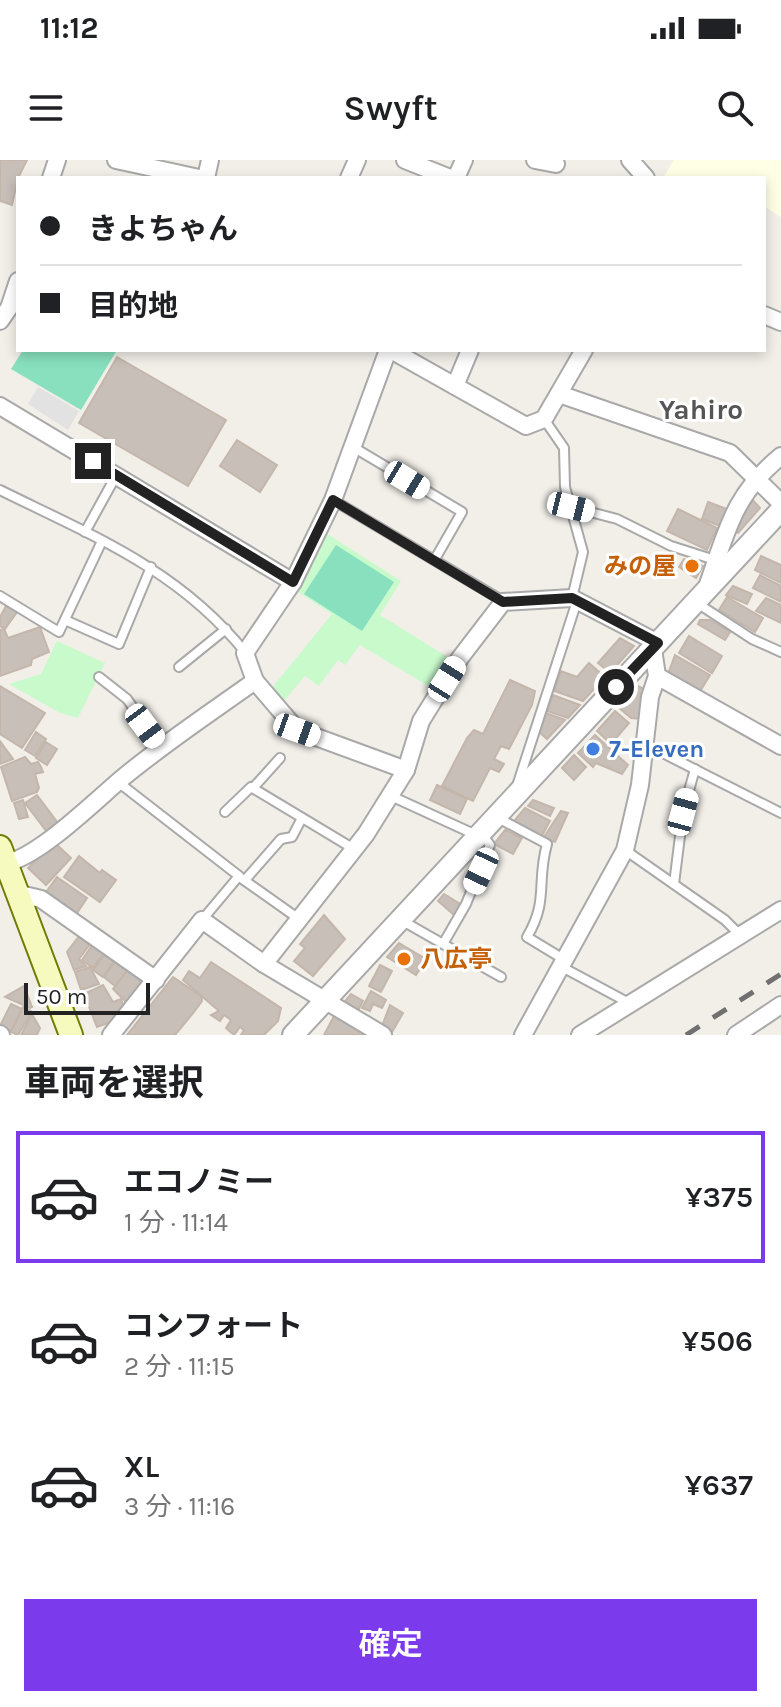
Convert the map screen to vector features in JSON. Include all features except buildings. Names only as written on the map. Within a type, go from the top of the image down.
[{"type":"main road","points":[[3,855],[9,895],[71,1035]]},
{"type":"street","points":[[116,160],[162,174]]},
{"type":"street","points":[[405,160],[445,176]]},
{"type":"street","points":[[535,160],[556,164]]},
{"type":"street","points":[[631,160],[644,176]]},
{"type":"street","points":[[3,311],[16,285]]},
{"type":"street","points":[[389,352],[333,500],[293,582],[245,653],[255,681],[297,730],[406,770]]},
{"type":"street","points":[[394,352],[526,426],[544,419],[583,352]]},
{"type":"street","points":[[455,386],[469,352]]},
{"type":"street","points":[[559,394],[730,453],[781,503]]},
{"type":"street","points":[[0,406],[293,582]]},
{"type":"street","points":[[723,563],[737,505],[755,477],[781,456]]},
{"type":"street","points":[[293,1035],[483,827],[701,597],[723,563],[777,521]]},
{"type":"street","points":[[264,964],[354,849],[391,796],[406,770],[421,721],[460,658],[503,602],[574,600],[656,646]]},
{"type":"street","points":[[523,1035],[625,850],[640,785],[650,697],[657,676],[656,646]]},
{"type":"street","points":[[657,676],[781,746]]},
{"type":"street","points":[[3,855],[20,860],[82,816],[161,748],[255,681]]},
{"type":"street","points":[[9,895],[41,899],[156,980]]},
{"type":"street","points":[[580,1035],[781,910]]},
{"type":"street","points":[[111,1035],[202,920],[264,964],[383,1035]]},
{"type":"street","points":[[736,1035],[781,1005]]},
{"type":"lane","points":[[515,793],[574,600],[583,552],[565,487],[564,448],[544,419]]},
{"type":"lane","points":[[353,447],[462,512],[435,559]]},
{"type":"lane","points":[[85,532],[117,474]]},
{"type":"lane","points":[[0,490],[168,577],[226,629],[245,653]]},
{"type":"lane","points":[[333,500],[503,602]]},
{"type":"lane","points":[[571,507],[617,519],[671,546],[723,563]]},
{"type":"lane","points":[[0,596],[59,632],[102,541]]},
{"type":"lane","points":[[65,620],[119,644],[151,567]]},
{"type":"lane","points":[[701,597],[752,639],[781,652]]},
{"type":"lane","points":[[179,667],[226,629]]},
{"type":"lane","points":[[99,677],[127,699],[161,748]]},
{"type":"lane","points":[[644,744],[780,810]]},
{"type":"lane","points":[[225,812],[243,790],[253,788],[280,758]]},
{"type":"lane","points":[[674,884],[683,812],[695,769]]},
{"type":"lane","points":[[118,782],[299,919]]},
{"type":"lane","points":[[253,788],[354,849]]},
{"type":"lane","points":[[391,796],[483,827],[547,844],[540,871],[544,897],[539,917],[527,937],[564,964],[630,1004]]},
{"type":"lane","points":[[202,920],[281,839],[292,837],[302,818]]},
{"type":"lane","points":[[443,944],[481,871],[490,845],[483,827]]},
{"type":"lane","points":[[625,850],[740,935]]},
{"type":"lane","points":[[400,919],[501,977]]},
{"type":"shaded area","points":[[674,160],[781,160],[781,217],[766,207],[766,176],[664,176]]},
{"type":"shaded area","points":[[38,387],[79,411],[68,430],[28,404]]},
{"type":"green space","points":[[22,352],[116,352],[81,410],[11,369]]},
{"type":"green space","points":[[326,533],[401,581],[380,615],[454,661],[435,690],[360,645],[345,665],[338,660],[319,686],[305,676],[282,703],[271,689],[332,614],[295,590]]},
{"type":"green space","points":[[336,545],[394,582],[362,631],[304,594]]},
{"type":"green space","points":[[57,641],[105,663],[78,718],[60,713],[9,684],[41,674]]},
{"type":"railway","points":[[686,1035],[781,974]]},
{"type":"place","name":"みの屋","points":[[692,566]]},
{"type":"place","name":"7-Eleven","points":[[593,749]]},
{"type":"place","name":"八広亭","points":[[404,959]]},
{"type":"district","name":"Yahiro","points":[[701,409]]},
{"type":"route","points":[[93,461],[293,582],[333,500],[503,602],[572,598],[658,643],[616,687]]}]
